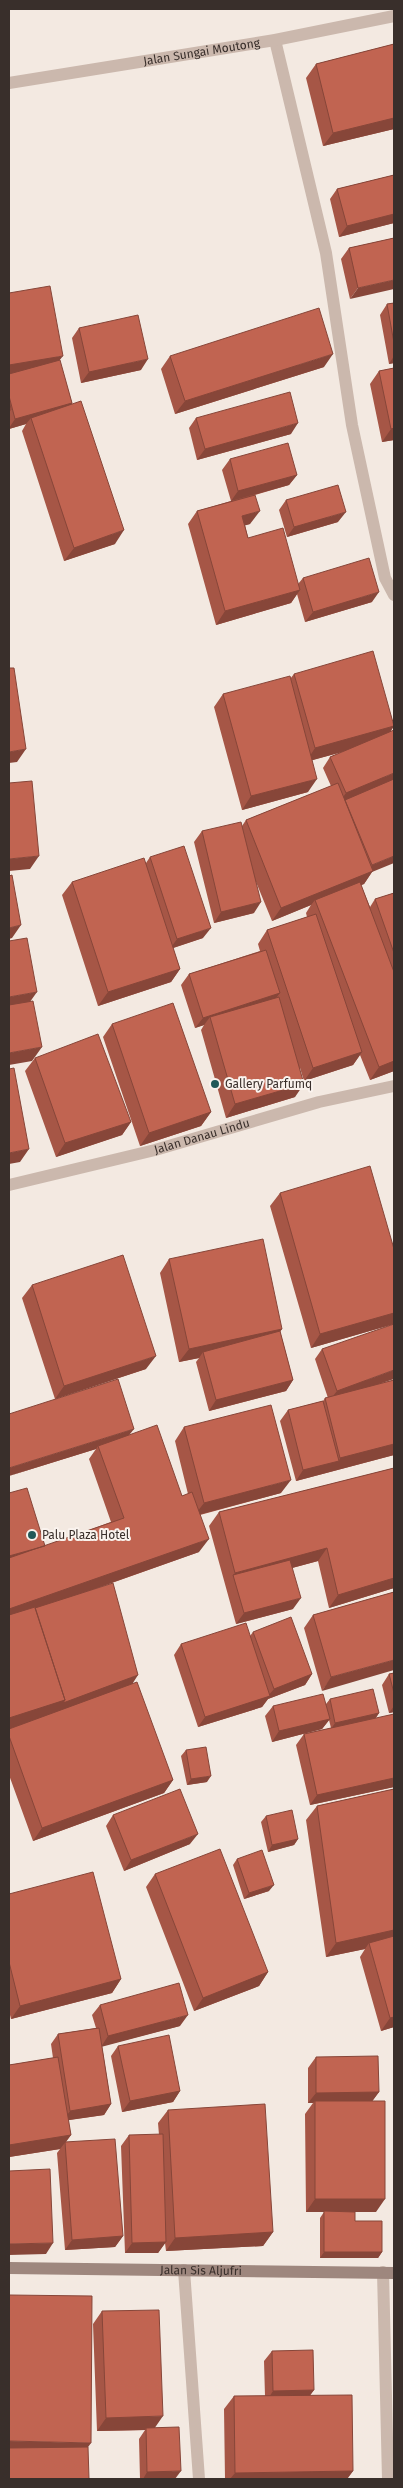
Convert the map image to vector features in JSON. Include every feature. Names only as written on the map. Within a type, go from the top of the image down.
[{"type":"main road","name":"Jalan Sis Aljufri","points":[[9,2268],[388,2272]]},
{"type":"street","name":"Jalan Sungai Moutong","points":[[9,84],[275,40],[394,16]]},
{"type":"street","points":[[275,40],[326,253],[352,425],[385,578],[394,595]]},
{"type":"street","name":"Jalan Danau Lindu","points":[[9,1185],[156,1150],[319,1102],[394,1086]]},
{"type":"street","points":[[184,2270],[199,2479]]},
{"type":"street","points":[[388,2272],[388,2479]]},
{"type":"building","points":[[394,44],[394,118],[333,133],[316,64]]},
{"type":"building","points":[[394,175],[394,214],[347,226],[337,189]]},
{"type":"building","points":[[394,238],[394,280],[358,288],[349,248]]},
{"type":"building","points":[[50,286],[63,356],[9,365],[9,293]]},
{"type":"building","points":[[394,303],[394,343],[387,304]]},
{"type":"building","points":[[319,308],[333,354],[185,401],[170,356]]},
{"type":"building","points":[[138,315],[148,359],[89,372],[79,328]]},
{"type":"building","points":[[60,360],[72,403],[15,419],[9,396],[9,374]]},
{"type":"building","points":[[394,368],[394,428],[391,429],[379,371]]},
{"type":"building","points":[[290,392],[298,423],[205,449],[196,418]]},
{"type":"building","points":[[81,401],[124,530],[74,548],[31,418]]},
{"type":"building","points":[[288,443],[297,475],[238,491],[230,459]]},
{"type":"building","points":[[338,485],[346,512],[294,527],[286,500]]},
{"type":"building","points":[[255,495],[260,511],[242,516],[248,538],[283,528],[300,590],[225,611],[197,511]]},
{"type":"building","points":[[369,558],[379,592],[313,612],[303,578]]},
{"type":"building","points":[[373,651],[394,726],[315,748],[294,674]]},
{"type":"building","points":[[9,668],[14,668],[26,749],[9,752]]},
{"type":"building","points":[[290,676],[317,779],[251,796],[223,694]]},
{"type":"building","points":[[394,730],[394,773],[346,793],[330,757]]},
{"type":"building","points":[[394,779],[394,856],[372,865],[345,800]]},
{"type":"building","points":[[32,781],[39,856],[9,859],[9,783]]},
{"type":"building","points":[[338,783],[373,871],[281,908],[246,820]]},
{"type":"building","points":[[241,822],[261,902],[221,912],[202,831]]},
{"type":"building","points":[[184,846],[211,928],[177,939],[150,857]]},
{"type":"building","points":[[144,858],[180,969],[108,992],[72,882]]},
{"type":"building","points":[[12,875],[21,925],[9,928],[9,876]]},
{"type":"building","points":[[360,882],[394,972],[394,1061],[379,1067],[315,900]]},
{"type":"building","points":[[394,893],[394,953],[375,899]]},
{"type":"building","points":[[316,914],[362,1052],[313,1068],[267,930]]},
{"type":"building","points":[[27,938],[37,992],[9,997],[9,941]]},
{"type":"building","points":[[266,950],[280,993],[203,1018],[189,974]]},
{"type":"building","points":[[279,997],[304,1084],[235,1104],[210,1017]]},
{"type":"building","points":[[33,1001],[42,1047],[9,1053],[9,1005]]},
{"type":"building","points":[[173,1003],[211,1112],[149,1133],[112,1024]]},
{"type":"building","points":[[98,1034],[131,1122],[65,1143],[35,1058]]},
{"type":"building","points":[[14,1068],[29,1149],[9,1153],[9,1069]]},
{"type":"building","points":[[370,1166],[394,1249],[394,1313],[320,1334],[280,1193]]},
{"type":"building","points":[[263,1239],[282,1329],[189,1349],[169,1259]]},
{"type":"building","points":[[123,1255],[156,1356],[64,1386],[32,1285]]},
{"type":"building","points":[[394,1324],[394,1370],[337,1391],[322,1349]]},
{"type":"building","points":[[280,1331],[293,1380],[216,1400],[203,1352]]},
{"type":"building","points":[[118,1379],[134,1429],[9,1468],[9,1414]]},
{"type":"building","points":[[394,1380],[394,1444],[340,1458],[325,1398]]},
{"type":"building","points":[[323,1401],[339,1461],[303,1470],[288,1410]]},
{"type":"building","points":[[271,1405],[291,1480],[204,1503],[184,1427]]},
{"type":"building","points":[[157,1425],[182,1496],[192,1492],[209,1539],[9,1609],[9,1558],[124,1518],[98,1446]]},
{"type":"building","points":[[394,1468],[394,1578],[338,1595],[327,1548],[235,1573],[219,1512]]},
{"type":"building","points":[[27,1488],[45,1546],[9,1556],[9,1493]]},
{"type":"building","points":[[290,1560],[301,1598],[244,1613],[233,1575]]},
{"type":"building","points":[[113,1583],[138,1675],[63,1703],[65,1700],[35,1608]]},
{"type":"building","points":[[394,1592],[394,1660],[331,1677],[313,1615]]},
{"type":"building","points":[[35,1607],[65,1700],[9,1718],[9,1615]]},
{"type":"building","points":[[291,1617],[312,1674],[274,1689],[253,1632]]},
{"type":"building","points":[[246,1623],[270,1696],[205,1717],[181,1644]]},
{"type":"building","points":[[394,1673],[394,1693],[389,1674]]},
{"type":"building","points":[[137,1682],[173,1780],[42,1828],[9,1736],[9,1729]]},
{"type":"building","points":[[373,1689],[379,1713],[335,1723],[330,1699]]},
{"type":"building","points":[[323,1694],[330,1719],[279,1731],[273,1706]]},
{"type":"building","points":[[394,1714],[394,1778],[317,1795],[304,1734]]},
{"type":"building","points":[[206,1747],[211,1776],[191,1779],[186,1750]]},
{"type":"building","points":[[180,1789],[198,1834],[131,1860],[113,1815]]},
{"type":"building","points":[[394,1789],[394,1930],[336,1943],[317,1806]]},
{"type":"building","points":[[292,1810],[298,1839],[272,1845],[266,1816]]},
{"type":"building","points":[[220,1849],[268,1972],[203,1998],[155,1874]]},
{"type":"building","points":[[262,1850],[274,1885],[249,1893],[237,1859]]},
{"type":"building","points":[[93,1872],[121,1979],[20,2006],[9,1962],[9,1894]]},
{"type":"building","points":[[394,1936],[394,2017],[390,2018],[369,1943]]},
{"type":"building","points":[[179,1983],[188,2015],[108,2036],[100,2005]]},
{"type":"building","points":[[99,2028],[111,2104],[70,2111],[58,2034]]},
{"type":"building","points":[[169,2035],[180,2091],[130,2101],[118,2046]]},
{"type":"building","points":[[378,2056],[379,2092],[316,2093],[316,2057]]},
{"type":"building","points":[[58,2057],[71,2135],[9,2145],[9,2065]]},
{"type":"building","points":[[315,2101],[385,2101],[385,2199],[315,2199]]},
{"type":"building","points":[[265,2104],[273,2232],[175,2238],[168,2110]]},
{"type":"building","points":[[163,2134],[166,2242],[132,2243],[129,2135]]},
{"type":"building","points":[[115,2139],[123,2236],[72,2240],[65,2142]]},
{"type":"building","points":[[50,2169],[53,2243],[9,2244],[9,2171]]},
{"type":"building","points":[[324,2211],[355,2212],[355,2221],[382,2221],[382,2252],[324,2252]]},
{"type":"building","points":[[9,2295],[92,2296],[91,2443],[9,2441]]},
{"type":"building","points":[[159,2310],[163,2416],[106,2418],[102,2311]]},
{"type":"building","points":[[313,2350],[314,2390],[273,2391],[272,2351]]},
{"type":"building","points":[[352,2395],[353,2471],[235,2473],[234,2396]]},
{"type":"building","points":[[179,2427],[181,2471],[147,2472],[146,2428]]},
{"type":"building","points":[[88,2447],[89,2479],[9,2479],[9,2448]]},
{"type":"place","name":"Gallery Parfumq","points":[[215,1084]]},
{"type":"place","name":"Palu Plaza Hotel","points":[[32,1535]]}]
